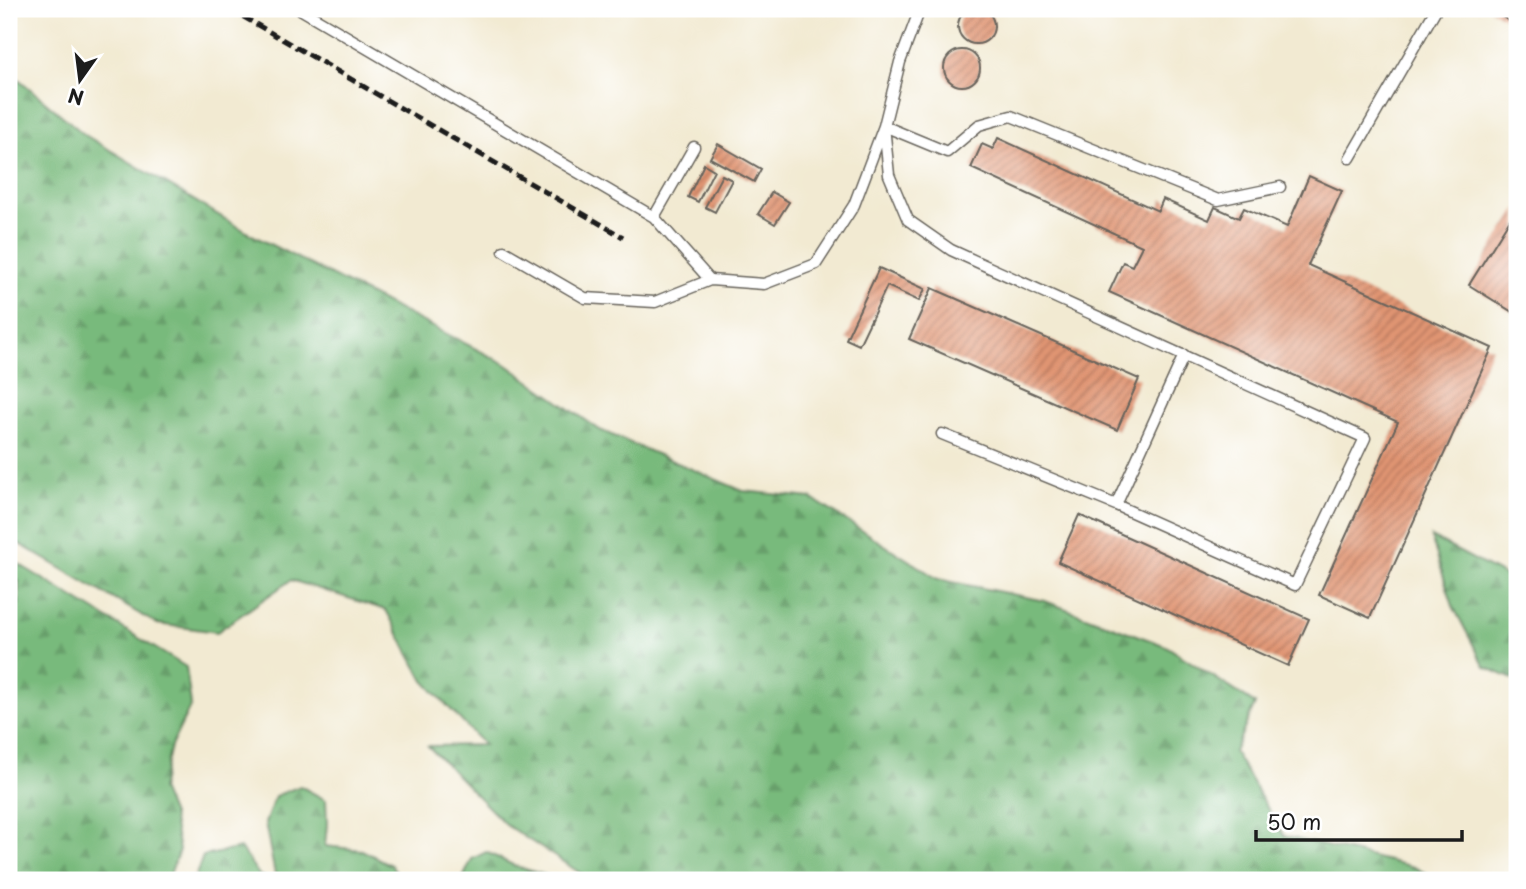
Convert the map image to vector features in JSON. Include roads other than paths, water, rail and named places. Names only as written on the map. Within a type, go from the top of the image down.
[{"type":"lane","points":[[300,9],[654,216],[709,280]]},
{"type":"lane","points":[[504,251],[585,298],[655,302],[709,280],[764,284],[816,264],[854,205],[884,126],[900,62],[920,9]]},
{"type":"lane","points":[[1350,158],[1436,9]]},
{"type":"lane","points":[[884,126],[947,152],[979,125],[1011,116],[1218,200],[1280,187]]},
{"type":"lane","points":[[884,126],[889,175],[908,220],[951,250],[1365,438],[1295,585],[1116,505],[942,434]]},
{"type":"lane","points":[[654,216],[694,147]]},
{"type":"lane","points":[[1116,505],[1184,355]]},
{"type":"railway","points":[[230,9],[623,237]]}]
